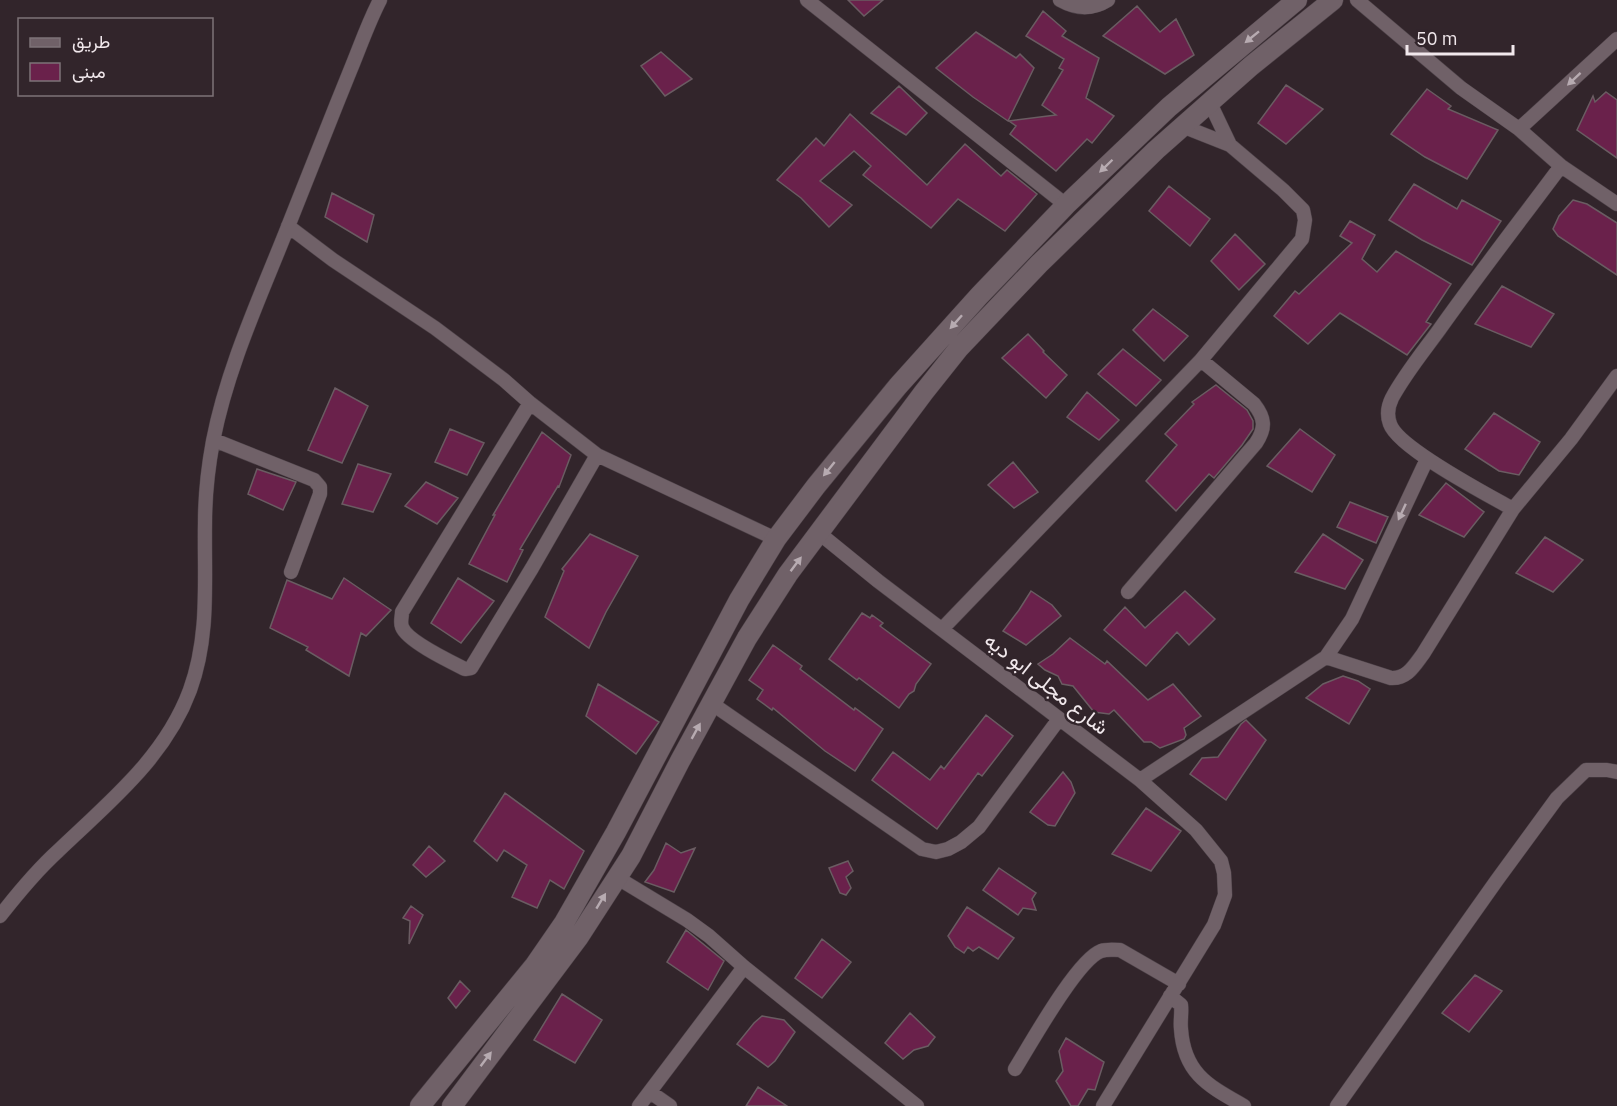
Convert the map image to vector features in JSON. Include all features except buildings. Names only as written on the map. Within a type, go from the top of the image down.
[{"type":"main road","points":[[420,1106],[535,965],[569,915],[616,832],[739,600],[776,539],[816,486],[885,402],[979,296],[1066,205],[1169,107],[1297,0]]},
{"type":"main road","points":[[452,1106],[578,938],[631,856],[747,638],[788,574],[959,348],[1039,264],[1182,126],[1251,66],[1333,0]]},
{"type":"main road","points":[[979,296],[995,310]]},
{"type":"street","points":[[0,916],[25,884],[56,852],[144,769],[172,726],[190,691],[203,643],[206,591],[206,486],[214,440],[232,373],[268,274],[380,0]]},
{"type":"street","points":[[807,0],[1066,205]]},
{"type":"street","points":[[1060,0],[1068,5],[1091,8],[1108,0]]},
{"type":"street","points":[[1357,0],[1461,88],[1519,129],[1561,166],[1617,204]]},
{"type":"street","points":[[1519,129],[1617,39]]},
{"type":"street","points":[[1210,103],[1230,145]]},
{"type":"street","points":[[943,628],[1201,360],[1302,239],[1305,220],[1303,210],[1283,190],[1230,145],[1182,126]]},
{"type":"street","points":[[1513,509],[1427,459],[1396,435],[1390,426],[1388,413],[1391,400],[1448,317],[1561,166]]},
{"type":"street","points":[[288,226],[333,260],[428,323],[504,380],[597,455],[776,539]]},
{"type":"street","points":[[1128,592],[1257,443],[1264,429],[1261,413],[1254,404],[1201,360]]},
{"type":"street","points":[[1326,657],[1390,678],[1398,678],[1407,674],[1423,654],[1513,509],[1617,376]]},
{"type":"street","points":[[530,403],[402,612],[402,626],[406,633],[439,656],[465,669],[471,668],[597,455]]},
{"type":"street","points":[[214,440],[314,480],[320,487],[320,494],[291,572]]},
{"type":"street","points":[[1140,780],[1326,657],[1353,619],[1427,459]]},
{"type":"street","name":"شارع مجلى ابو ديه","points":[[819,532],[878,581],[943,628],[1059,720],[1140,780],[1196,830],[1221,861],[1226,885],[1222,907],[1179,984]]},
{"type":"street","points":[[711,703],[922,849],[936,852],[961,843],[979,827],[1059,720]]},
{"type":"street","points":[[1337,1106],[1557,798],[1586,770],[1617,772]]},
{"type":"street","points":[[616,877],[687,920],[917,1106]]},
{"type":"street","points":[[1015,1069],[1057,1001],[1082,968],[1100,951],[1120,950],[1179,984],[1103,1106]]},
{"type":"street","points":[[639,1106],[744,967]]},
{"type":"street","points":[[1170,996],[1180,1005],[1185,1056],[1195,1072],[1208,1085],[1244,1106]]},
{"type":"street","points":[[650,1092],[670,1106]]}]
